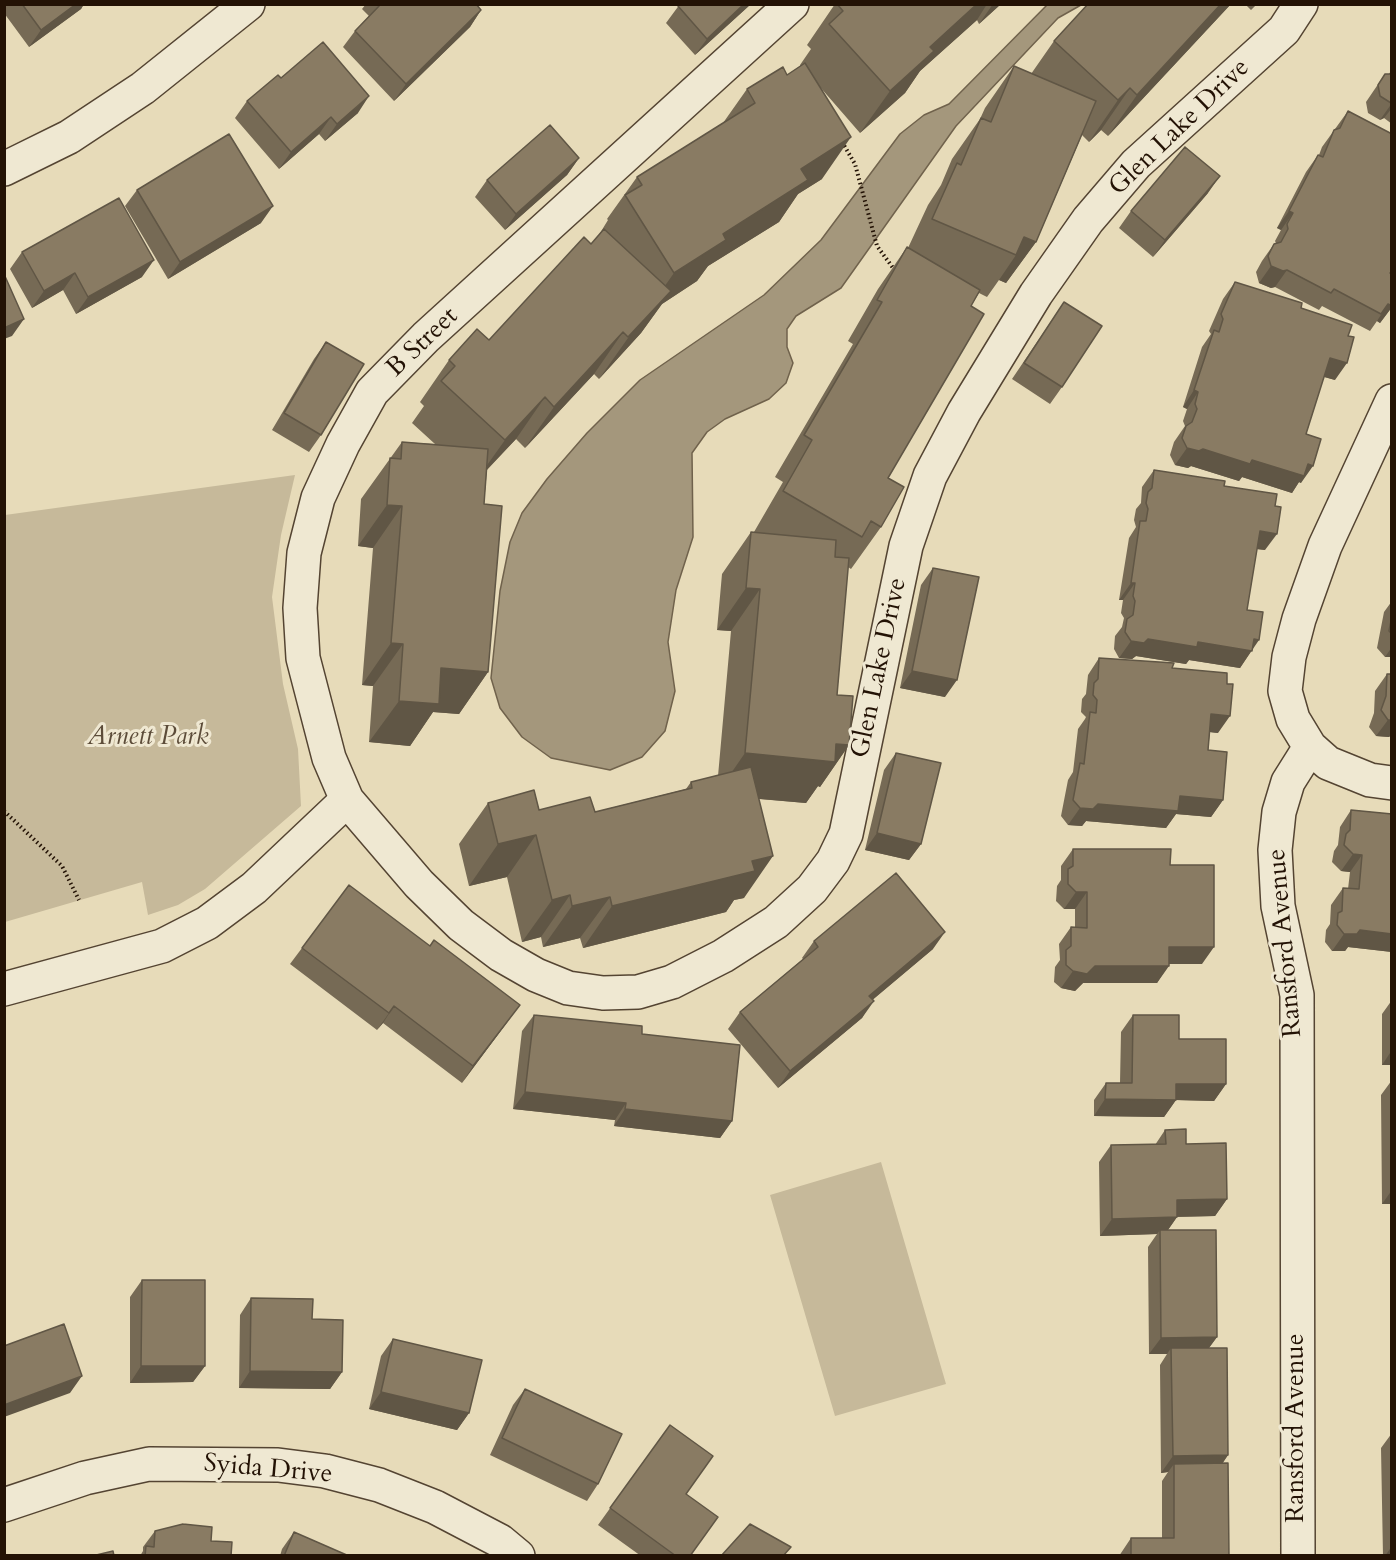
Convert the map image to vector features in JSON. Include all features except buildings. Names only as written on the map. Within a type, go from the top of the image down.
[{"type":"street","points":[[4,169],[69,137],[143,88],[248,4]]},
{"type":"street","name":"B Street","points":[[347,800],[329,758],[314,705],[303,658],[300,608],[304,552],[318,498],[349,433],[372,392],[426,337],[792,4]]},
{"type":"street","name":"Glen Lake Drive","points":[[347,800],[419,884],[461,925],[501,956],[536,975],[568,988],[603,993],[638,992],[672,982],[723,957],[776,922],[812,889],[833,861],[846,834],[906,546],[930,476],[964,412],[1036,294],[1088,220],[1136,164],[1284,30],[1301,4]]},
{"type":"street","points":[[1392,401],[1370,443],[1325,546],[1299,619],[1289,657],[1285,691],[1293,719],[1310,747],[1328,763],[1371,780],[1392,783]]},
{"type":"street","name":"Ransford Avenue","points":[[1298,1556],[1297,995],[1278,906],[1275,850],[1279,812],[1288,782],[1310,747]]},
{"type":"street","points":[[4,989],[162,946],[207,923],[254,888],[347,800]]},
{"type":"street","name":"Syida Drive","points":[[4,1505],[85,1478],[149,1464],[278,1465],[325,1472],[379,1485],[435,1507],[500,1541],[518,1556]]},
{"type":"path","points":[[840,139],[855,164],[877,246],[900,276]]},
{"type":"path","points":[[4,811],[62,866],[79,900]]},
{"type":"green space","name":"Arnett Park","points":[[295,475],[281,535],[272,597],[283,684],[298,749],[301,806],[205,889],[178,905],[148,915],[142,882],[5,922],[5,515]]},
{"type":"green space","points":[[881,1162],[946,1384],[835,1416],[770,1195]]},
{"type":"shaded area","points":[[1048,4],[1081,5],[1058,18],[956,126],[841,288],[796,316],[787,329],[787,347],[793,363],[786,383],[769,399],[725,419],[707,432],[692,453],[693,537],[676,590],[668,642],[675,691],[665,731],[642,757],[610,770],[551,758],[522,737],[500,708],[491,678],[500,591],[510,542],[522,513],[547,479],[587,433],[640,380],[764,295],[821,240],[900,134],[924,115],[949,104]]}]
